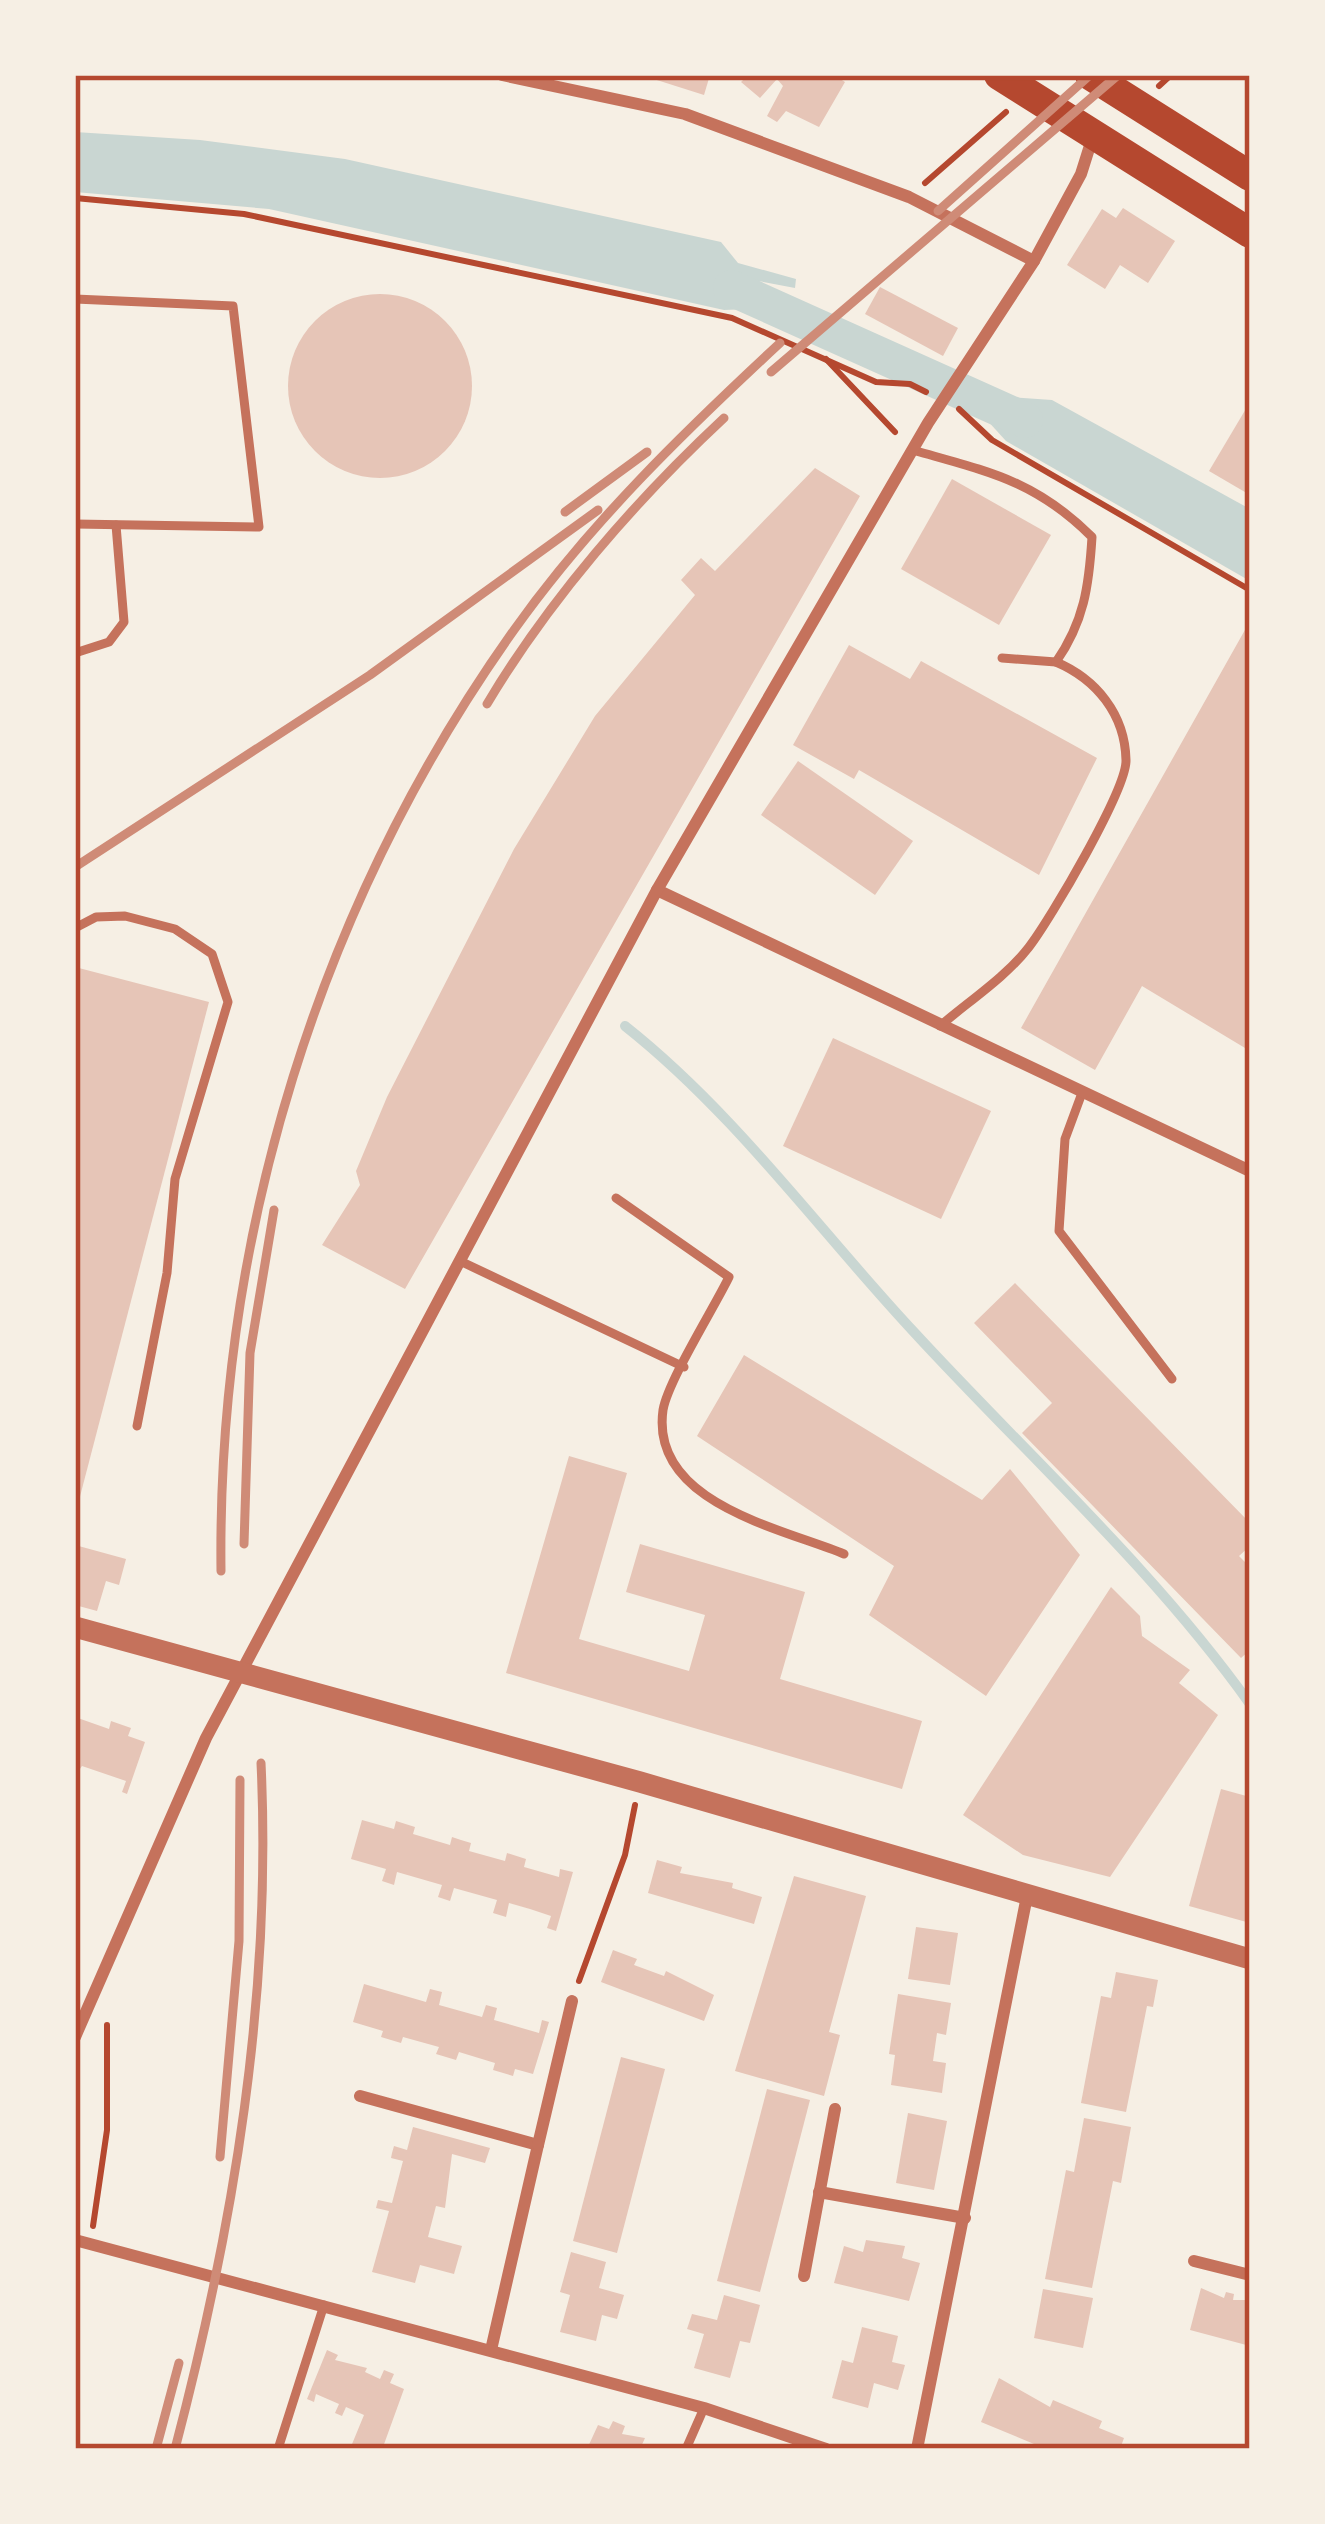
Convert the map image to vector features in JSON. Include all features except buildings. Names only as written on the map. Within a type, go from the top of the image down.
[{"type":"main road","points":[[1090,75],[1250,176]]},
{"type":"main road","points":[[1012,83],[1250,232]]},
{"type":"street","points":[[502,75],[685,114],[909,197],[1034,261]]},
{"type":"street","points":[[75,2037],[241,1670],[657,890],[916,451],[928,423],[1034,261],[1081,174],[1093,136]]},
{"type":"street","points":[[657,890],[1250,1171]]},
{"type":"street","points":[[75,1627],[640,1782],[1250,1959]]},
{"type":"street","points":[[917,2449],[1027,1896]]},
{"type":"street","points":[[491,2350],[572,2001]]},
{"type":"street","points":[[360,2096],[538,2145]]},
{"type":"street","points":[[804,2276],[835,2110]]},
{"type":"street","points":[[819,2192],[965,2218]]},
{"type":"street","points":[[75,2240],[704,2408],[826,2449]]},
{"type":"street","points":[[1194,2261],[1250,2275]]},
{"type":"lane","points":[[75,299],[233,306],[259,527],[75,524]]},
{"type":"lane","points":[[916,451],[1000,475],[1057,501],[1092,537],[1089,593],[1076,633],[1056,662]]},
{"type":"lane","points":[[75,653],[109,642],[124,622],[116,525]]},
{"type":"lane","points":[[940,1026],[1030,946],[1110,806],[1127,762],[1112,704],[1080,673],[1056,662],[1002,658]]},
{"type":"lane","points":[[75,928],[96,917],[125,916],[175,929],[212,954],[227,1002],[175,1179],[167,1273],[136,1426]]},
{"type":"lane","points":[[1082,1093],[1065,1138],[1059,1231],[1172,1379]]},
{"type":"lane","points":[[616,1198],[729,1277],[663,1408],[664,1436],[680,1474],[702,1496],[844,1554]]},
{"type":"lane","points":[[460,1262],[684,1367]]},
{"type":"lane","points":[[278,2449],[324,2306]]},
{"type":"lane","points":[[686,2449],[704,2408]]},
{"type":"path","points":[[909,197],[1012,83]]},
{"type":"path","points":[[75,198],[244,214],[732,318],[876,382],[910,384],[931,395]]},
{"type":"path","points":[[823,356],[916,451]]},
{"type":"path","points":[[952,406],[973,417],[992,440],[1250,590]]},
{"type":"path","points":[[572,2001],[625,1855],[640,1782]]},
{"type":"path","points":[[96,2246],[107,2130],[107,1967]]},
{"type":"shaded area","points":[[75,132],[200,140],[345,159],[721,242],[738,263],[796,279],[795,288],[753,280],[777,308],[724,310],[269,209],[75,192]]},
{"type":"shaded area","points":[[983,395],[1052,400],[1250,509],[1250,581],[1006,441],[975,407]]},
{"type":"waterway","points":[[731,288],[1025,420]]},
{"type":"waterway","points":[[625,1026],[703,1096],[913,1331],[1131,1559],[1250,1704]]},
{"type":"railway","points":[[938,211],[1090,75]]},
{"type":"railway","points":[[771,372],[1118,75]]},
{"type":"railway","points":[[221,1571],[224,1446],[238,1321],[261,1198],[293,1078],[335,960],[385,846],[445,735],[543,591],[640,480],[780,343]]},
{"type":"railway","points":[[487,704],[595,553],[724,418]]},
{"type":"railway","points":[[565,512],[647,452]]},
{"type":"railway","points":[[75,867],[370,675],[598,510]]},
{"type":"railway","points":[[244,1544],[250,1353],[274,1210]]},
{"type":"railway","points":[[175,2449],[215,2280],[244,2109],[260,1937],[261,1763]]},
{"type":"railway","points":[[220,2157],[239,1941],[240,1780]]},
{"type":"railway","points":[[156,2449],[179,2363]]}]
